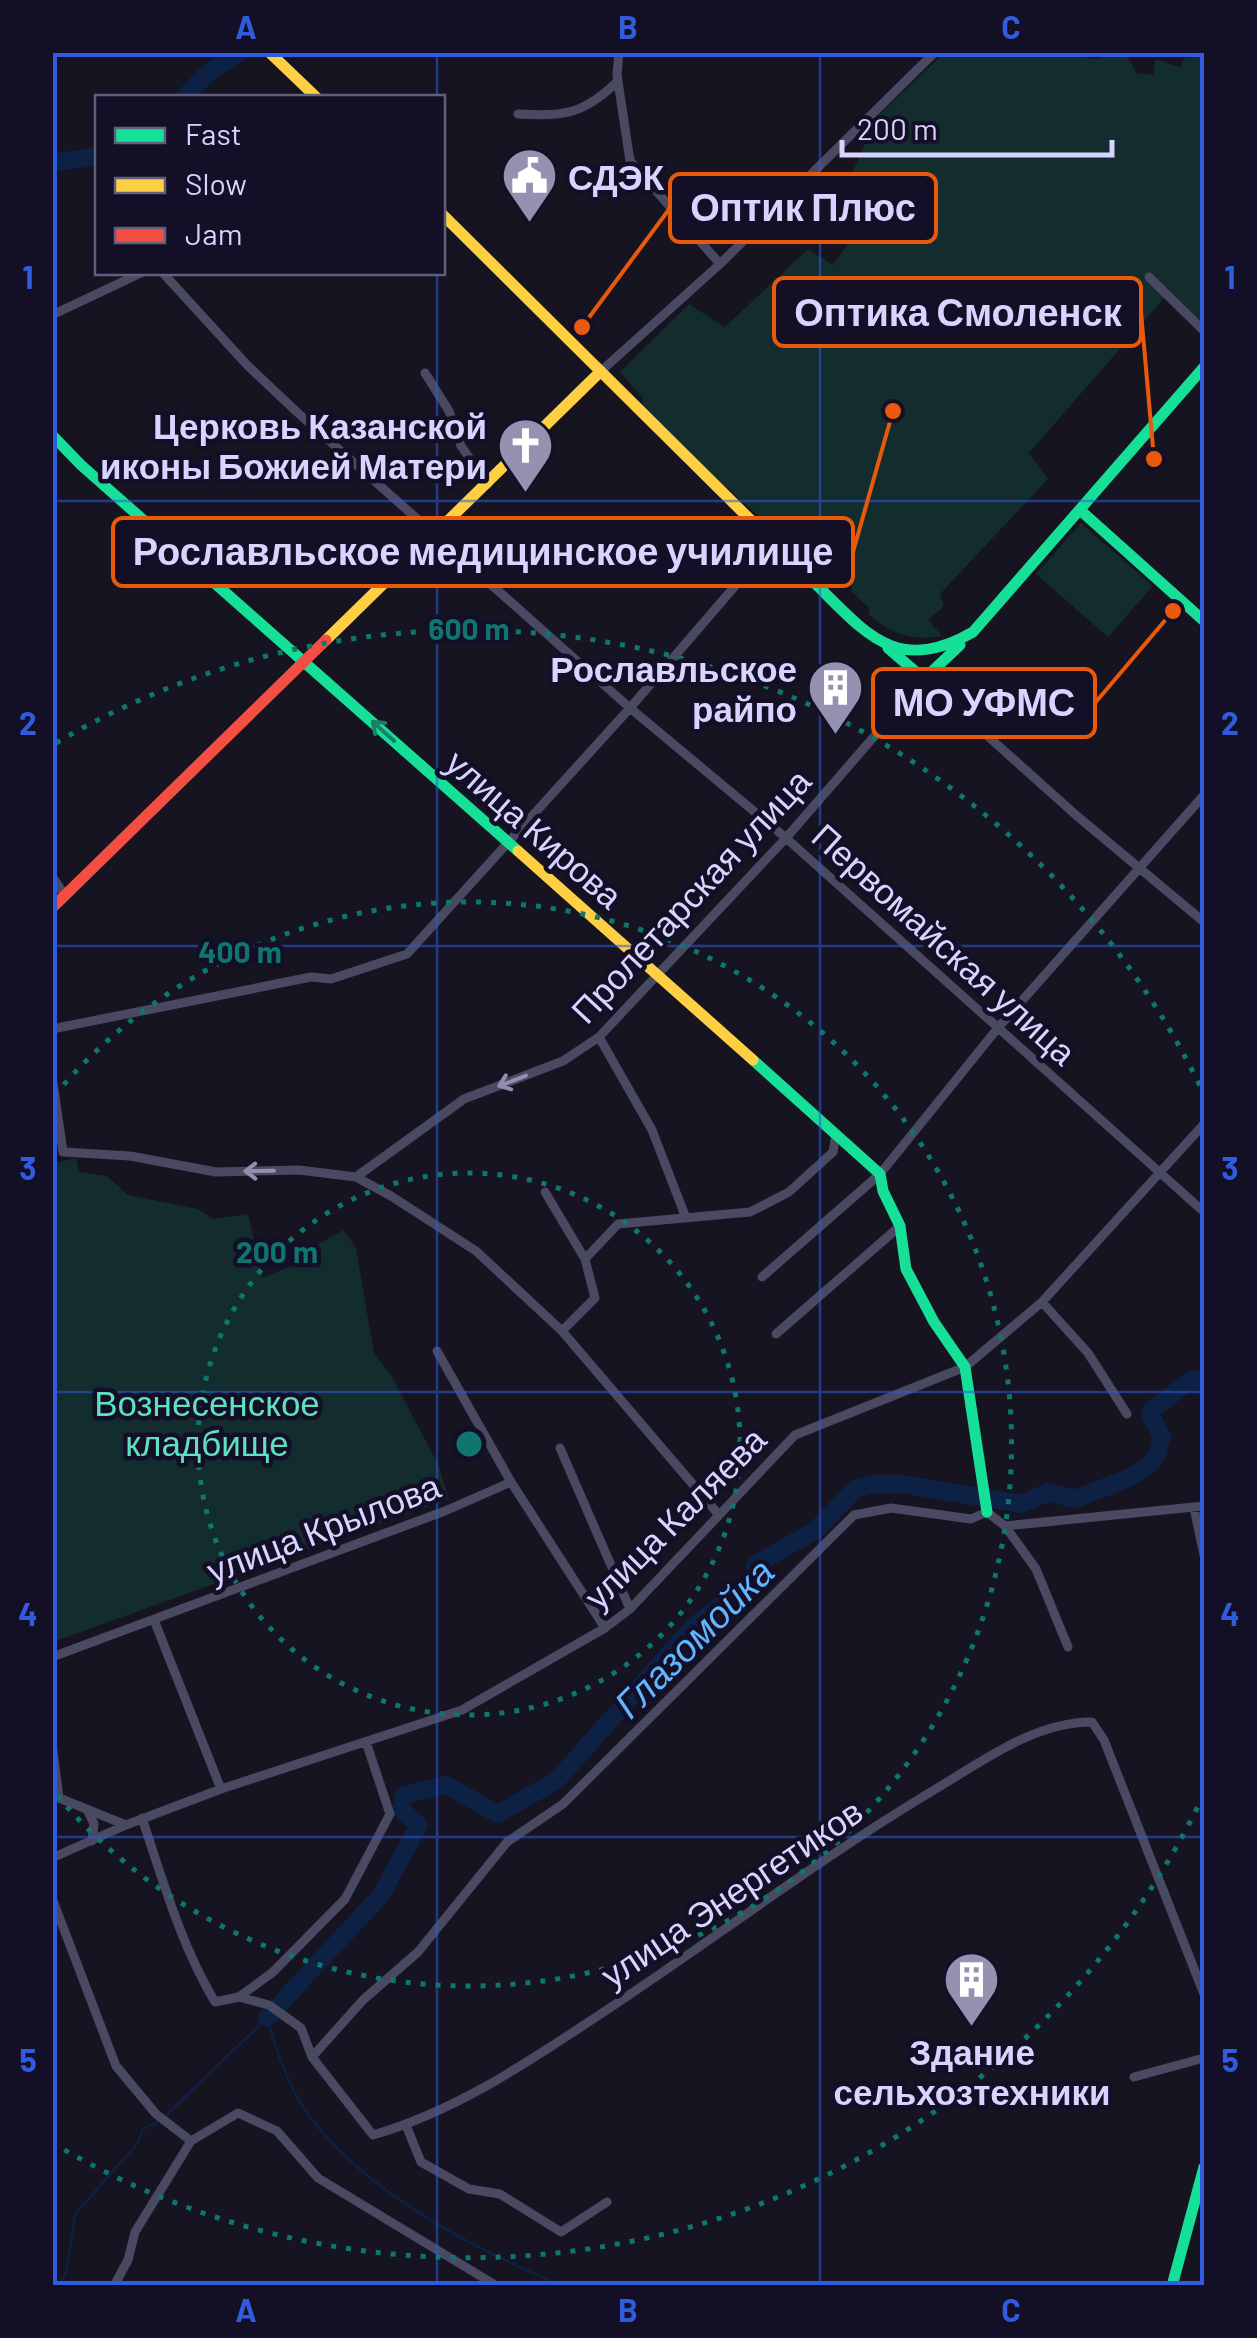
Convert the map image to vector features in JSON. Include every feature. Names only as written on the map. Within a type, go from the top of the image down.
[{"type":"main road","points":[[270,54],[313,95]]},
{"type":"main road","points":[[445,217],[772,543],[924,679]]},
{"type":"main road","name":"Пролетарская улица","points":[[924,679],[974,632],[1204,368]]},
{"type":"main road","points":[[52,908],[600,372]]},
{"type":"main road","name":"улица Кирова","points":[[52,434],[81,465],[880,1174],[883,1191],[900,1226],[906,1269],[934,1322],[965,1368],[987,1512]]},
{"type":"main road","points":[[1080,510],[1204,620]]},
{"type":"main road","name":"Пролетарская улица","points":[[880,642],[910,652],[932,651],[974,632]]},
{"type":"main road","points":[[1172,2286],[1204,2167]]},
{"type":"street","points":[[619,52],[618,81],[630,160],[720,264]]},
{"type":"street","points":[[600,372],[720,264],[935,52]]},
{"type":"street","points":[[518,114],[579,110],[591,106],[618,81]]},
{"type":"street","points":[[52,316],[138,275]]},
{"type":"street","name":"Первомайская улица","points":[[165,275],[248,366],[435,535],[630,708],[786,838],[1204,1212]]},
{"type":"street","points":[[1148,277],[1204,331]]},
{"type":"street","points":[[424,373],[448,411],[461,446],[488,484]]},
{"type":"street","points":[[52,1029],[311,978],[330,979],[407,954],[630,708],[772,543]]},
{"type":"street","points":[[924,679],[1204,922]]},
{"type":"street","name":"Пролетарская улица","points":[[356,1176],[464,1100],[564,1061],[599,1038],[786,838],[924,679]]},
{"type":"street","points":[[762,1277],[880,1174],[997,1029],[1204,795]]},
{"type":"street","points":[[52,876],[64,896]]},
{"type":"street","points":[[599,1038],[652,1130],[686,1218]]},
{"type":"street","points":[[52,1076],[63,1152]]},
{"type":"street","name":"улица Каляева","points":[[52,1858],[142,1818],[221,1789],[462,1710],[605,1628],[630,1609],[795,1436],[965,1368],[1042,1302],[1204,1124]]},
{"type":"street","points":[[585,1259],[618,1224],[750,1212],[789,1192],[833,1152],[836,1134]]},
{"type":"street","points":[[52,1160],[63,1152],[130,1156],[216,1172],[298,1170],[356,1176],[476,1252],[562,1331],[719,1515]]},
{"type":"street","points":[[545,1192],[585,1259],[595,1298],[562,1331]]},
{"type":"street","points":[[776,1334],[900,1226]]},
{"type":"street","points":[[1042,1302],[1088,1354],[1127,1414]]},
{"type":"street","points":[[437,1351],[511,1482],[605,1628]]},
{"type":"street","points":[[560,1448],[630,1609]]},
{"type":"street","name":"улица Крылова","points":[[52,1657],[446,1511],[511,1482]]},
{"type":"street","points":[[1006,1526],[1199,1507],[1204,1555]]},
{"type":"street","points":[[239,1997],[282,2012],[301,2028],[312,2057],[363,2000],[418,1952],[507,1842],[563,1804],[854,1515],[891,1508],[971,1518],[987,1512],[1006,1526],[1036,1569],[1068,1647]]},
{"type":"street","points":[[154,1620],[221,1789]]},
{"type":"street","name":"улица Энергетиков","points":[[312,2057],[372,2135],[406,2125],[494,2084],[694,1953],[882,1821],[1010,1745],[1064,1722],[1092,1722],[1104,1740],[1204,1994]]},
{"type":"street","points":[[142,1818],[180,1931],[201,1979],[216,2002],[239,1997],[273,1972],[345,1899],[390,1814],[366,1742]]},
{"type":"street","points":[[52,1743],[59,1798],[126,1825]]},
{"type":"street","points":[[87,1809],[94,1824],[92,1840]]},
{"type":"street","points":[[52,1898],[116,2066],[156,2114],[191,2141]]},
{"type":"street","points":[[1134,2077],[1204,2058]]},
{"type":"street","points":[[114,2286],[128,2260],[135,2232],[191,2141],[238,2112],[276,2131],[318,2178],[497,2286]]},
{"type":"street","points":[[406,2125],[421,2162],[469,2189],[500,2194],[561,2232],[607,2202]]},
{"type":"green space","points":[[1076,52],[1091,59],[1102,58],[1104,53],[1126,53],[1136,73],[1154,75],[1155,59],[1180,67],[1187,53],[1204,53],[1204,328],[1165,297],[1029,453],[1048,479],[940,594],[944,606],[928,620],[942,636],[903,635],[869,615],[869,608],[852,592],[851,584],[835,571],[816,569],[643,411],[643,398],[620,372],[689,304],[725,327],[808,249],[833,265],[853,236],[848,187],[867,126],[944,53]]},
{"type":"green space","points":[[1081,523],[1153,586],[1108,637],[1036,574]]},
{"type":"green space","name":"Вознесенское кладбище","points":[[76,1158],[79,1172],[107,1176],[128,1195],[198,1209],[213,1219],[248,1214],[262,1278],[297,1267],[302,1253],[344,1230],[356,1248],[374,1353],[392,1377],[438,1464],[449,1499],[53,1642],[52,1164]]},
{"type":"waterway","points":[[187,95],[208,73],[240,52]]},
{"type":"waterway","points":[[52,163],[95,156]]},
{"type":"waterway","name":"Глазомойка","points":[[267,2018],[381,1895],[419,1825],[401,1810],[404,1795],[446,1785],[498,1814],[557,1780],[693,1627],[753,1580],[756,1564],[816,1530],[855,1489],[872,1484],[902,1484],[1021,1504],[1049,1492],[1074,1499],[1122,1481],[1156,1458],[1162,1436],[1151,1411],[1192,1379],[1204,1383]]},
{"type":"waterway","name":"Глазомойка","points":[[164,2117],[267,2018],[290,2083],[311,2117],[371,2179],[448,2230],[563,2286]]},
{"type":"waterway","name":"Глазомойка","points":[[60,2286],[66,2272],[75,2214],[138,2143],[143,2129],[158,2122]]},
{"type":"traffic: fast","points":[[802,571],[860,626],[898,648],[919,650],[944,645],[973,632],[1204,367]]},
{"type":"traffic: fast","points":[[52,435],[81,465],[518,851]]},
{"type":"traffic: fast","points":[[1080,510],[1204,621]]},
{"type":"traffic: fast","points":[[888,648],[924,679],[960,645]]},
{"type":"traffic: fast","points":[[753,1060],[880,1174],[883,1191],[900,1226],[906,1269],[934,1322],[965,1367],[987,1512]]},
{"type":"traffic: fast","points":[[1172,2286],[1204,2167]]},
{"type":"traffic: slow","points":[[269,52],[314,95]]},
{"type":"traffic: slow","points":[[445,217],[802,571]]},
{"type":"traffic: slow","points":[[326,640],[600,372]]},
{"type":"traffic: slow","points":[[518,851],[753,1060]]},
{"type":"traffic: jam","points":[[52,908],[326,640]]},
{"type":"place","name":"СДЭК","points":[[529,225]]},
{"type":"place","name":"Оптик Плюс","points":[[582,327]]},
{"type":"place","name":"Рославльское медицинское училище","points":[[893,411]]},
{"type":"place","name":"Оптика Смоленск","points":[[1154,459]]},
{"type":"place","name":"Церковь Казанской иконы Божией Матери","points":[[526,494]]},
{"type":"place","name":"МО УФМС","points":[[1173,611]]},
{"type":"place","name":"Рославльское райпо","points":[[836,737]]},
{"type":"place","name":"Здание сельхозтехники","points":[[972,2029]]}]
